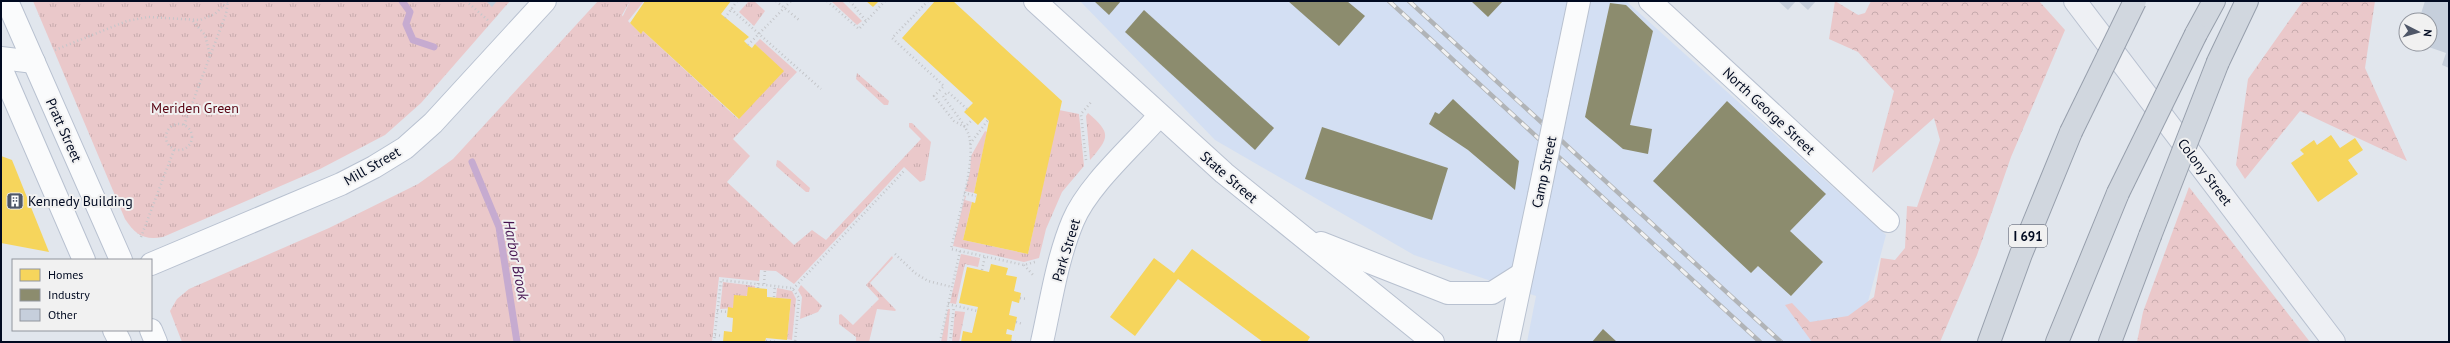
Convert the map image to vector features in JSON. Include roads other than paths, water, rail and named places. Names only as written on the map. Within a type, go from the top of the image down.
[{"type":"highway","name":"I 691","points":[[1988,342],[2026,240],[2071,132],[2135,1]]},
{"type":"highway","points":[[2057,342],[2118,193],[2196,34],[2214,1]]},
{"type":"highway","points":[[2110,342],[2218,62],[2246,1]]},
{"type":"main road","name":"Colony Street","points":[[2075,1],[2334,342]]},
{"type":"street","name":"Pratt Street","points":[[7,1],[121,259]]},
{"type":"street","name":"Mill Street","points":[[152,264],[341,184],[374,167],[405,148],[433,123],[545,1]]},
{"type":"street","name":"State Street","points":[[1035,1],[1159,116],[1224,173],[1295,232],[1433,342]]},
{"type":"street","name":"Camp Street","points":[[1508,342],[1579,1]]},
{"type":"street","name":"North George Street","points":[[1650,1],[1888,221]]},
{"type":"street","points":[[1,58],[34,62]]},
{"type":"street","points":[[1,68],[84,259]]},
{"type":"street","name":"Park Street","points":[[1042,342],[1062,255],[1073,220],[1090,192],[1159,116]]},
{"type":"street","points":[[1295,232],[1448,293],[1492,293],[1522,274]]},
{"type":"street","points":[[114,331],[120,342]]},
{"type":"street","points":[[151,331],[156,342]]},
{"type":"waterway","name":"Harbor Brook","points":[[402,1],[410,12],[406,24],[413,40],[434,47]]},
{"type":"waterway","name":"Harbor Brook","points":[[472,162],[499,227],[517,342]]},
{"type":"railway","points":[[1389,1],[1760,342]]},
{"type":"railway","points":[[1409,1],[1781,342]]},
{"type":"place","name":"Kennedy Building","points":[[15,201]]},
{"type":"park label","name":"Meriden Green","points":[[195,108]]}]
